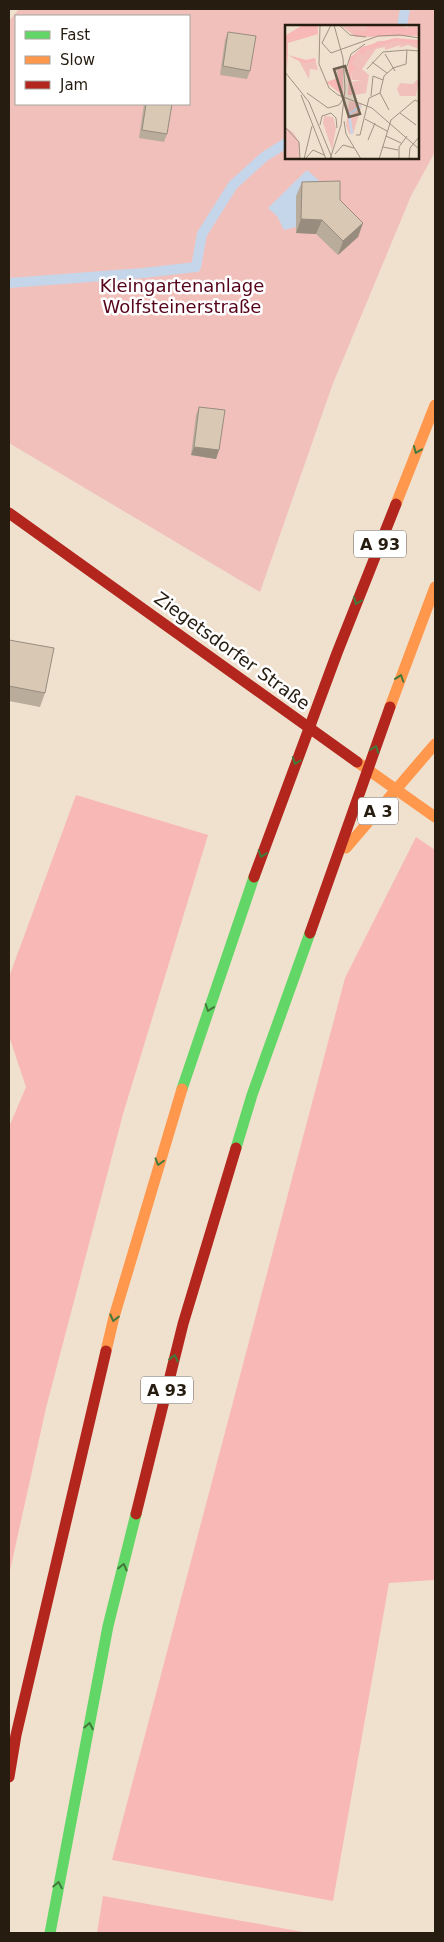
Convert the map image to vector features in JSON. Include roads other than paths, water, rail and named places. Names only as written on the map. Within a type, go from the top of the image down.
[{"type":"main road","name":"A 93","points":[[9,1777],[16,1735],[114,1317],[171,1120],[278,808],[435,405]]},
{"type":"main road","name":"Ziegetsdorfer Straße","points":[[9,513],[435,817]]},
{"type":"main road","name":"A 93","points":[[50,1933],[108,1626],[183,1324],[252,1096],[435,586]]},
{"type":"main road","name":"A 3","points":[[335,861],[435,744]]},
{"type":"main road","name":"A 93","points":[[9,1752],[16,1735]]},
{"type":"water","points":[[307,170],[326,187],[296,227],[284,230],[277,216],[268,208]]},
{"type":"waterway","points":[[402,25],[405,9]]},
{"type":"waterway","points":[[9,283],[196,267],[202,234],[233,185],[264,157],[285,144]]},
{"type":"park label","name":"Kleingartenanlage Wolfsteinerstraße","points":[[182,296]]}]
